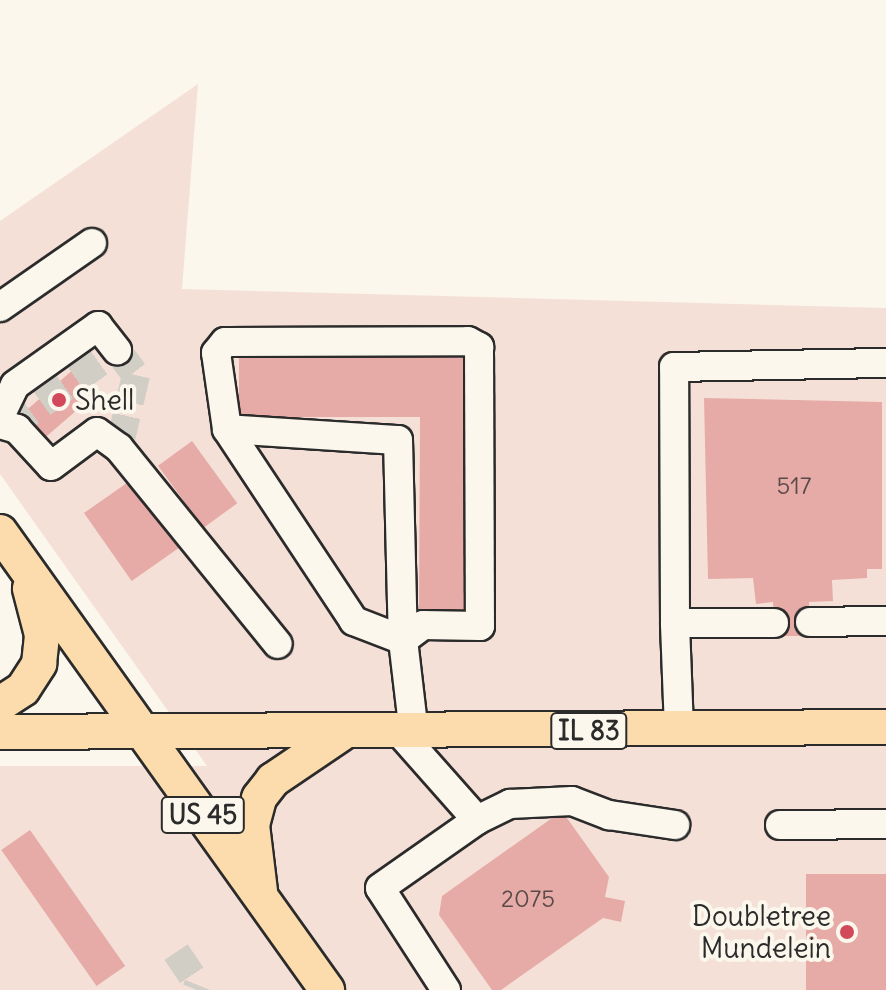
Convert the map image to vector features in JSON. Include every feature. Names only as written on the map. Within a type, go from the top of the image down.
[{"type":"main road","points":[[0,532],[146,734]]},
{"type":"main road","points":[[0,704],[23,689],[39,664],[42,635],[23,565]]},
{"type":"main road","name":"IL 83","points":[[146,734],[408,734],[886,727]]},
{"type":"main road","points":[[0,732],[146,734]]},
{"type":"main road","name":"US 45","points":[[146,734],[324,989]]},
{"type":"main road","points":[[260,896],[252,825],[259,798],[273,780],[341,734]]},
{"type":"lane","points":[[0,307],[92,243]]},
{"type":"lane","points":[[0,416],[15,385],[98,326],[117,350]]},
{"type":"lane","points":[[468,341],[479,347],[480,626],[423,625],[403,640],[354,621],[227,429],[216,353],[225,342],[468,341]]},
{"type":"lane","points":[[679,729],[675,623],[674,367],[886,363]]},
{"type":"lane","points":[[0,424],[17,429],[51,466],[97,432],[119,448],[278,644]]},
{"type":"lane","points":[[227,429],[398,440],[408,734],[477,820]]},
{"type":"lane","points":[[810,622],[886,621]]},
{"type":"lane","points":[[675,623],[774,623]]},
{"type":"lane","points":[[446,990],[380,888],[477,820],[510,804],[572,801],[609,815],[675,825]]},
{"type":"lane","points":[[780,825],[886,824]]},
{"type":"shaded area","points":[[198,84],[182,289],[886,308],[886,990],[0,990],[0,766],[207,766],[0,474],[0,221]]},
{"type":"building","points":[[472,351],[471,611],[419,611],[420,417],[239,417],[239,352]]},
{"type":"building","name":"Shell","points":[[75,368],[97,393],[46,437],[24,412]]},
{"type":"building","points":[[704,398],[882,402],[882,569],[867,569],[867,578],[832,580],[833,601],[809,602],[810,636],[775,636],[773,602],[756,604],[753,578],[708,579]]},
{"type":"building","points":[[192,441],[237,503],[203,528],[158,466]]},
{"type":"building","points":[[134,478],[182,546],[132,581],[84,513]]},
{"type":"building","points":[[562,811],[609,877],[605,897],[625,901],[621,922],[603,918],[501,990],[492,990],[439,915],[442,896]]},
{"type":"building","points":[[30,830],[125,966],[97,986],[1,850]]},
{"type":"building","name":"Doubletree Mundelein","points":[[806,874],[886,874],[886,990],[806,990]]},
{"type":"tunnel","points":[[8,428],[117,350],[136,375],[119,448]]},
{"type":"tunnel","points":[[176,952],[198,985],[196,990]]},
{"type":"place","name":"Shell","points":[[59,400]]},
{"type":"place","name":"Doubletree Mundelein","points":[[847,932]]}]
